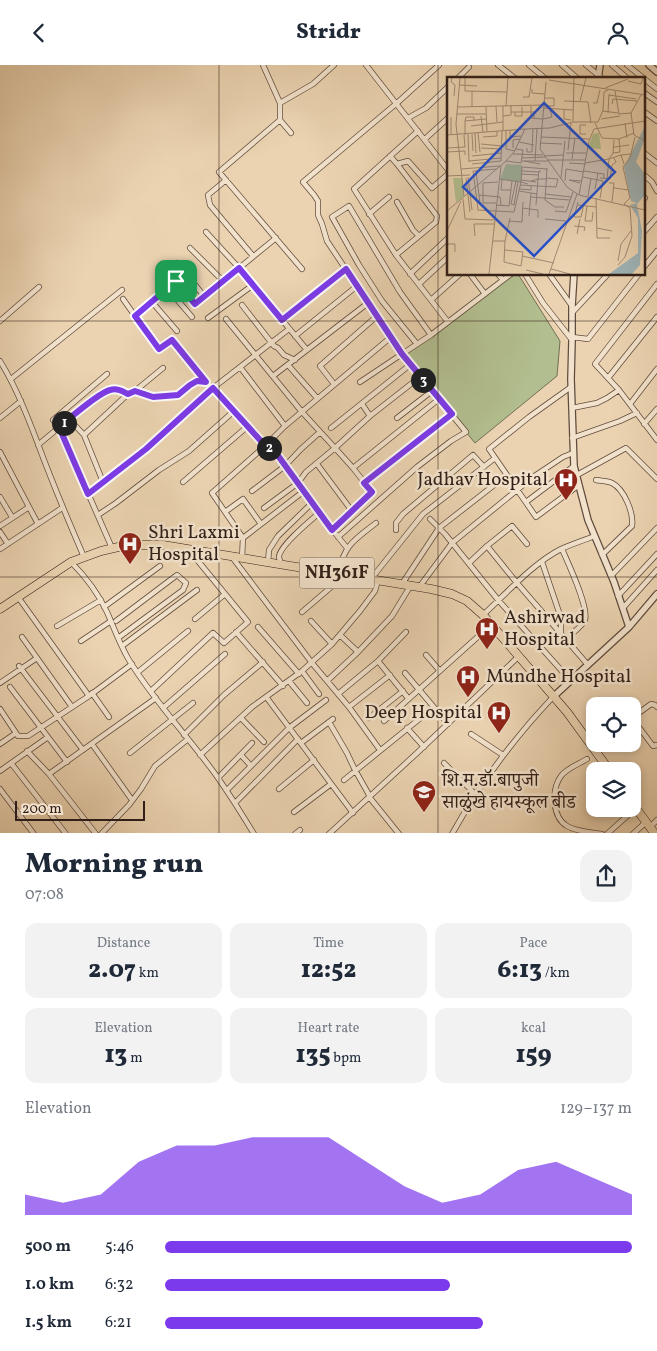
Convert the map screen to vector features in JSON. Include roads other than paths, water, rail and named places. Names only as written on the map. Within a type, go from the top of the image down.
[{"type":"highway","name":"NH361F","points":[[0,609],[71,562],[101,551],[128,545],[163,545],[420,586],[452,594],[467,601],[483,615],[586,734]]},
{"type":"highway","points":[[641,815],[650,828]]},
{"type":"street","points":[[263,65],[280,103],[280,120],[291,133]]},
{"type":"street","points":[[280,103],[313,85],[334,65]]},
{"type":"street","points":[[366,65],[447,171]]},
{"type":"street","points":[[338,537],[417,467],[466,432],[402,354],[327,241],[318,215],[318,201],[303,182],[439,65]]},
{"type":"street","points":[[498,65],[513,77]]},
{"type":"street","points":[[529,65],[544,77]]},
{"type":"street","points":[[562,65],[576,77]]},
{"type":"street","points":[[586,65],[599,77]]},
{"type":"street","points":[[612,65],[626,77]]},
{"type":"street","points":[[627,65],[642,77]]},
{"type":"street","points":[[649,65],[657,72]]},
{"type":"street","points":[[459,77],[469,67]]},
{"type":"street","points":[[644,79],[657,89]]},
{"type":"street","points":[[408,118],[426,108],[447,88]]},
{"type":"street","points":[[644,93],[657,102]]},
{"type":"street","points":[[644,112],[657,121]]},
{"type":"street","points":[[424,139],[447,119]]},
{"type":"street","points":[[280,120],[219,172],[302,269]]},
{"type":"street","points":[[418,131],[354,189],[396,255],[448,322]]},
{"type":"street","points":[[644,153],[657,163]]},
{"type":"street","points":[[390,156],[436,216],[436,221],[396,255]]},
{"type":"street","points":[[397,164],[408,161],[432,188],[447,173]]},
{"type":"street","points":[[644,175],[652,182],[657,191]]},
{"type":"street","points":[[226,180],[208,195],[210,205],[253,256]]},
{"type":"street","points":[[369,214],[389,197]]},
{"type":"street","points":[[397,202],[413,230],[419,236]]},
{"type":"street","points":[[417,344],[378,294],[332,217],[349,207],[400,292],[431,335]]},
{"type":"street","points":[[644,232],[657,217]]},
{"type":"street","points":[[206,232],[239,268],[307,350]]},
{"type":"street","points":[[162,264],[195,304],[276,238]]},
{"type":"street","points":[[410,274],[447,242]]},
{"type":"street","points":[[190,248],[223,281]]},
{"type":"street","points":[[644,267],[657,251]]},
{"type":"street","points":[[419,284],[447,258]]},
{"type":"street","points":[[177,263],[204,296]]},
{"type":"street","points":[[282,320],[346,269]]},
{"type":"street","points":[[431,300],[459,275]]},
{"type":"street","points":[[471,275],[485,293]]},
{"type":"street","points":[[499,275],[503,280]]},
{"type":"street","points":[[360,382],[431,335],[510,275]]},
{"type":"street","points":[[526,275],[543,303],[572,339]]},
{"type":"street","points":[[550,275],[572,306]]},
{"type":"street","points":[[574,275],[571,387],[574,466],[588,521],[611,576],[629,627]]},
{"type":"street","points":[[572,313],[607,275]]},
{"type":"street","points":[[572,339],[588,339],[638,275]]},
{"type":"street","points":[[135,316],[176,281]]},
{"type":"street","points":[[657,284],[595,364],[619,390],[657,441]]},
{"type":"street","points":[[208,318],[253,285]]},
{"type":"street","points":[[295,336],[357,286]]},
{"type":"street","points":[[0,321],[39,287]]},
{"type":"street","points":[[168,289],[192,317]]},
{"type":"street","points":[[11,379],[122,290]]},
{"type":"street","points":[[123,299],[159,349],[172,340],[206,382],[279,457],[347,548]]},
{"type":"street","points":[[152,302],[177,331]]},
{"type":"street","points":[[273,377],[368,303]]},
{"type":"street","points":[[242,305],[271,343],[278,347],[284,355],[295,360]]},
{"type":"street","points":[[334,384],[320,366],[377,316]]},
{"type":"street","points":[[226,319],[302,412],[353,468],[372,492],[332,530]]},
{"type":"street","points":[[608,378],[656,321]]},
{"type":"street","points":[[88,494],[146,449],[213,388],[289,329]]},
{"type":"street","points":[[242,558],[243,538],[212,493],[317,398],[391,337]]},
{"type":"street","points":[[0,361],[21,401],[62,508],[84,557]]},
{"type":"street","points":[[331,429],[411,364]]},
{"type":"street","points":[[288,365],[317,398]]},
{"type":"street","points":[[240,367],[285,426]]},
{"type":"street","points":[[84,435],[128,394],[135,391],[163,368]]},
{"type":"street","points":[[630,404],[657,369]]},
{"type":"street","points":[[107,374],[53,420],[59,427],[112,549]]},
{"type":"street","points":[[264,508],[298,483],[306,472],[370,416],[416,380]]},
{"type":"street","points":[[135,391],[153,397],[178,395],[197,381],[206,382]]},
{"type":"street","points":[[571,387],[489,449],[536,517],[579,485]]},
{"type":"street","points":[[38,445],[93,400],[109,390],[119,389],[128,394]]},
{"type":"street","points":[[572,408],[597,403],[607,399],[619,390]]},
{"type":"street","points":[[397,418],[432,391]]},
{"type":"street","points":[[353,468],[439,399]]},
{"type":"street","points":[[0,418],[21,401]]},
{"type":"street","points":[[362,404],[370,416]]},
{"type":"street","points":[[644,424],[657,409]]},
{"type":"street","points":[[98,515],[188,451],[234,411]]},
{"type":"street","points":[[572,439],[637,413]]},
{"type":"street","points":[[364,483],[452,414]]},
{"type":"street","points":[[69,419],[84,435],[103,481]]},
{"type":"street","points":[[184,482],[248,426]]},
{"type":"street","points":[[252,491],[285,465],[320,432]]},
{"type":"street","points":[[576,475],[626,448],[657,479]]},
{"type":"street","points":[[0,452],[38,524]]},
{"type":"street","points":[[420,586],[452,543],[517,489],[563,457],[573,453]]},
{"type":"street","points":[[396,530],[396,523],[403,514],[473,455],[484,467]]},
{"type":"street","points":[[200,755],[252,707],[300,673],[332,644],[375,591],[375,579],[422,514],[495,458]]},
{"type":"street","points":[[317,464],[352,511]]},
{"type":"street","points":[[526,502],[574,466]]},
{"type":"street","points":[[402,584],[439,528],[507,475]]},
{"type":"street","points":[[596,480],[612,483],[621,491],[633,519],[632,526],[602,555]]},
{"type":"street","points":[[243,538],[304,491]]},
{"type":"street","points":[[0,497],[12,517]]},
{"type":"street","points":[[225,512],[243,499],[261,524]]},
{"type":"street","points":[[418,502],[426,511]]},
{"type":"street","points":[[268,562],[269,551],[278,536],[312,503]]},
{"type":"street","points":[[0,525],[29,507]]},
{"type":"street","points":[[0,549],[62,508]]},
{"type":"street","points":[[281,564],[279,557],[281,551],[319,513]]},
{"type":"street","points":[[430,519],[469,563],[499,601],[571,681]]},
{"type":"street","points":[[302,612],[342,574],[341,559],[347,548],[376,523]]},
{"type":"street","points":[[469,563],[512,526],[527,544]]},
{"type":"street","points":[[611,576],[657,528]]},
{"type":"street","points":[[0,532],[8,544]]},
{"type":"street","points":[[483,615],[542,562],[562,549],[594,536]]},
{"type":"street","points":[[487,546],[588,665]]},
{"type":"street","points":[[562,549],[585,610],[584,621],[574,633]]},
{"type":"street","points":[[151,691],[214,633],[224,643],[248,623],[189,550]]},
{"type":"street","points":[[618,596],[657,554]]},
{"type":"street","points":[[232,557],[312,663],[349,707],[380,750]]},
{"type":"street","points":[[71,562],[93,586],[114,621],[118,638],[132,665],[218,778],[254,833]]},
{"type":"street","points":[[542,562],[561,618],[561,633]]},
{"type":"street","points":[[104,607],[160,566]]},
{"type":"street","points":[[623,608],[657,570]]},
{"type":"street","points":[[81,641],[114,621],[178,575],[186,583],[183,590],[118,638]]},
{"type":"street","points":[[327,681],[358,653],[392,617],[411,585]]},
{"type":"street","points":[[122,646],[197,590]]},
{"type":"street","points":[[195,619],[225,594]]},
{"type":"street","points":[[452,833],[475,794],[537,713],[629,627],[657,594]]},
{"type":"street","points":[[18,597],[109,717]]},
{"type":"street","points":[[57,626],[101,601]]},
{"type":"street","points":[[311,621],[332,644]]},
{"type":"street","points":[[384,721],[491,625]]},
{"type":"street","points":[[258,627],[319,694]]},
{"type":"street","points":[[138,672],[188,631]]},
{"type":"street","points":[[236,632],[283,686]]},
{"type":"street","points":[[338,694],[378,661],[406,632]]},
{"type":"street","points":[[340,635],[358,653]]},
{"type":"street","points":[[22,637],[72,707]]},
{"type":"street","points":[[163,708],[225,655]]},
{"type":"street","points":[[426,655],[440,671]]},
{"type":"street","points":[[328,833],[370,798],[518,657]]},
{"type":"street","points":[[0,683],[20,667],[37,658]]},
{"type":"street","points":[[378,661],[408,699]]},
{"type":"street","points":[[101,833],[141,789],[155,766],[186,737],[224,695],[263,662]]},
{"type":"street","points":[[0,709],[18,736],[28,736],[132,665]]},
{"type":"street","points":[[20,667],[83,750]]},
{"type":"street","points":[[405,673],[448,724]]},
{"type":"street","points":[[349,707],[390,675]]},
{"type":"street","points":[[289,681],[307,703]]},
{"type":"street","points":[[10,687],[67,762]]},
{"type":"street","points":[[369,718],[403,691]]},
{"type":"street","points":[[267,697],[353,813]]},
{"type":"street","points":[[49,774],[156,698]]},
{"type":"street","points":[[226,790],[289,728],[326,700]]},
{"type":"street","points":[[130,753],[193,703]]},
{"type":"street","points":[[641,711],[651,704],[657,707]]},
{"type":"street","points":[[344,780],[423,716]]},
{"type":"street","points":[[0,723],[6,718]]},
{"type":"street","points":[[241,718],[264,742]]},
{"type":"street","points":[[235,803],[300,741],[331,720],[370,798],[399,833]]},
{"type":"street","points":[[407,729],[424,747]]},
{"type":"street","points":[[641,730],[653,746],[657,745]]},
{"type":"street","points":[[0,743],[16,733]]},
{"type":"street","points":[[471,734],[503,755]]},
{"type":"street","points":[[0,771],[48,737]]},
{"type":"street","points":[[218,778],[252,743]]},
{"type":"street","points":[[92,744],[132,800]]},
{"type":"street","points":[[27,751],[49,774],[96,833]]},
{"type":"street","points":[[241,755],[251,766]]},
{"type":"street","points":[[587,759],[562,775],[556,784],[554,792],[555,806],[560,819],[566,826],[577,830],[602,833]]},
{"type":"street","points":[[279,789],[314,760]]},
{"type":"street","points":[[11,763],[66,833]]},
{"type":"street","points":[[444,763],[475,794]]},
{"type":"street","points":[[294,812],[331,784]]},
{"type":"street","points":[[0,789],[34,833]]},
{"type":"street","points":[[607,833],[622,817]]},
{"type":"street","points":[[633,833],[650,828],[657,820]]},
{"type":"street","points":[[334,829],[340,833]]},
{"type":"place","name":"Jadhav Hospital","points":[[566,501]]},
{"type":"place","name":"Shri Laxmi Hospital","points":[[130,565]]},
{"type":"place","name":"Ashirwad Hospital","points":[[487,650]]},
{"type":"place","name":"Mundhe Hospital","points":[[468,698]]},
{"type":"place","name":"Deep Hospital","points":[[499,734]]},
{"type":"place","name":"शि.म.डॉ.बापुजी साळुंखे हायस्कूल बीड","points":[[424,813]]}]
